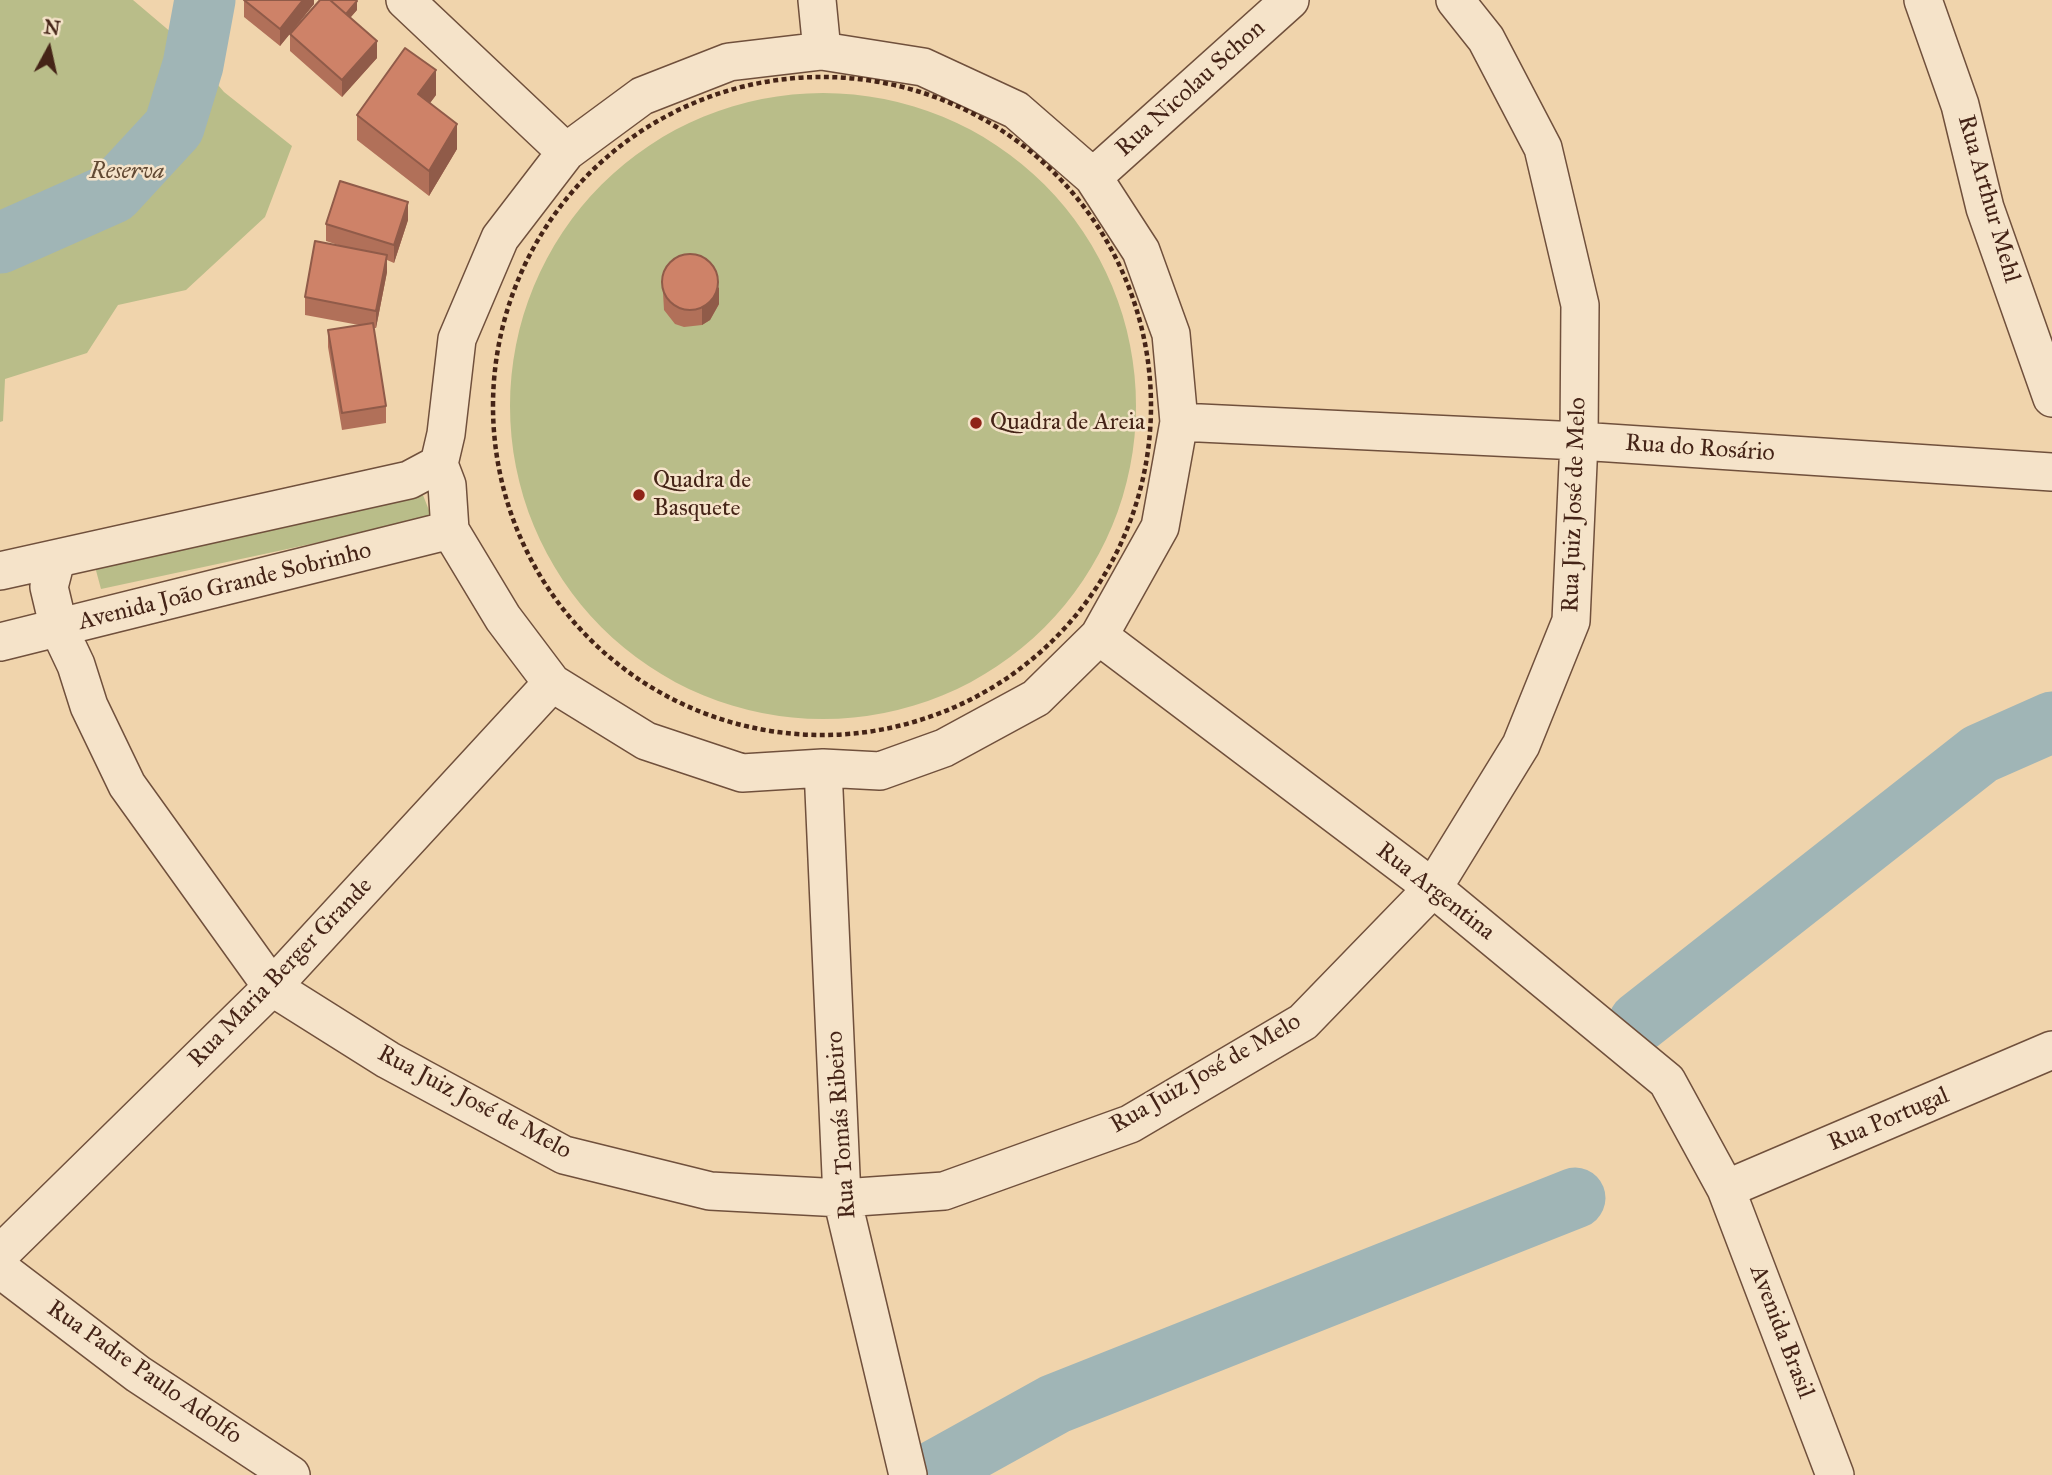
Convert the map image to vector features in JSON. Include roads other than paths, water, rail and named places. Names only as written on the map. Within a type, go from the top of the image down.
[{"type":"street","points":[[405,0],[566,152]]},
{"type":"street","points":[[817,0],[822,51]]},
{"type":"street","name":"Rua Nicolau Schon","points":[[1093,177],[1290,0]]},
{"type":"street","name":"Rua Juiz José de Melo","points":[[56,559],[49,587],[59,629],[76,665],[89,706],[127,785],[272,987],[388,1060],[564,1155],[710,1191],[842,1198],[944,1191],[1130,1124],[1303,1022],[1433,888],[1521,745],[1571,621],[1579,441],[1580,305],[1543,148],[1486,39],[1455,0]]},
{"type":"street","name":"Rua Arthur Mehl","points":[[1923,0],[1960,105],[1985,208],[2052,398]]},
{"type":"street","points":[[822,51],[923,67],[1016,110],[1093,177],[1141,251],[1171,334],[1179,422],[1160,527],[1099,636],[1036,698],[944,748],[880,771],[823,768],[742,772],[646,741],[552,683],[503,618],[450,530],[447,485],[439,464],[446,434],[457,339],[500,238],[566,152],[642,96],[729,62],[822,51]]},
{"type":"street","name":"Rua do Rosário","points":[[1179,422],[1579,441],[2052,472]]},
{"type":"street","points":[[0,571],[409,480],[439,464]]},
{"type":"street","name":"Avenida João Grande Sobrinho","points":[[0,642],[450,530]]},
{"type":"street","name":"Rua Argentina","points":[[1099,636],[1433,888],[1667,1081],[1726,1189]]},
{"type":"street","name":"Rua Maria Berger Grande","points":[[0,1254],[272,987],[552,683]]},
{"type":"street","name":"Rua Tomás Ribeiro","points":[[823,768],[842,1198],[908,1475]]},
{"type":"street","name":"Rua Portugal","points":[[1726,1189],[2052,1050]]},
{"type":"street","name":"Avenida Brasil","points":[[1726,1189],[1835,1475]]},
{"type":"street","name":"Rua Padre Paulo Adolfo","points":[[0,1269],[138,1374],[291,1475]]},
{"type":"waterway","points":[[0,243],[113,193],[174,127],[193,65],[205,0]]},
{"type":"waterway","points":[[1639,1022],[1980,754],[2052,722]]},
{"type":"waterway","points":[[927,1475],[1055,1404],[1575,1198]]},
{"type":"place","name":"Quadra de Areia","points":[[976,423]]},
{"type":"place","name":"Quadra de Basquete","points":[[639,495]]},
{"type":"park label","name":"Reserva","points":[[127,172]]}]
